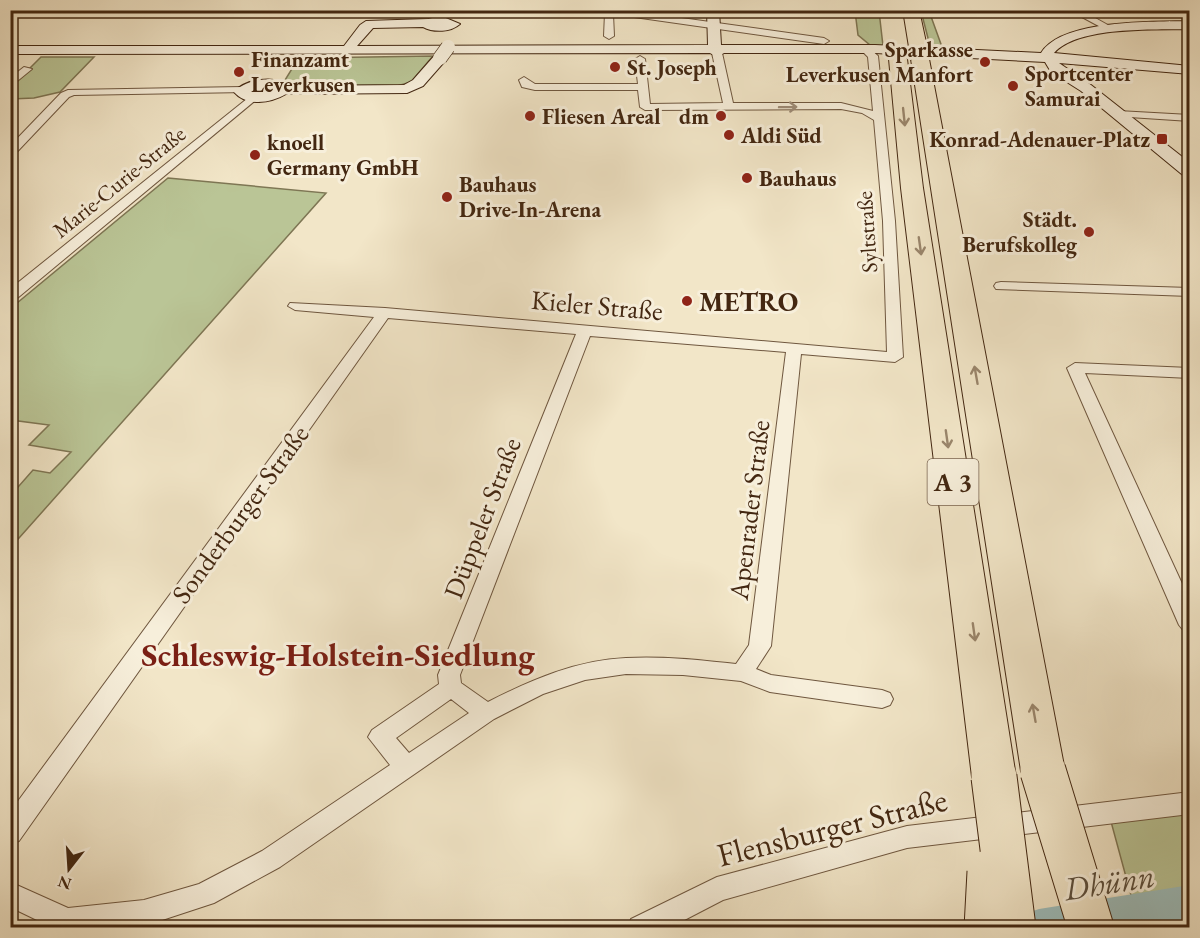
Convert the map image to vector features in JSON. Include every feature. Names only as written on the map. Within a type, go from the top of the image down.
[{"type":"highway","name":"A 3","points":[[911,10],[1070,927]]},
{"type":"highway","name":"A 3","points":[[896,48],[912,188],[1013,927]]},
{"type":"highway","points":[[1043,771],[1091,927]]},
{"type":"highway","points":[[987,927],[994,777]]},
{"type":"main road","points":[[713,10],[715,26],[712,30],[716,51]]},
{"type":"main road","points":[[350,46],[370,24],[428,23],[432,27],[446,24],[460,11]]},
{"type":"main road","points":[[10,52],[274,74],[407,89],[418,83],[452,40],[446,24]]},
{"type":"main road","points":[[1055,58],[1075,36],[1112,29],[1190,25]]},
{"type":"main road","points":[[333,50],[350,46],[363,50]]},
{"type":"main road","points":[[248,94],[291,57],[305,53],[716,51]]},
{"type":"main road","points":[[10,52],[868,51],[1012,55],[1190,70]]},
{"type":"main road","points":[[1012,55],[1055,58],[1078,81],[1190,172]]},
{"type":"main road","points":[[248,94],[272,96],[274,74]]},
{"type":"street","points":[[1073,10],[1112,29]]},
{"type":"street","points":[[609,36],[607,11],[824,41]]},
{"type":"street","points":[[716,51],[726,102],[730,106]]},
{"type":"street","name":"Syltstraße","points":[[868,51],[878,111],[889,221],[895,357]]},
{"type":"street","points":[[640,59],[645,107],[841,106],[878,111]]},
{"type":"street","points":[[10,69],[27,69],[10,84]]},
{"type":"street","points":[[524,80],[526,85],[535,87],[642,87]]},
{"type":"street","points":[[10,153],[66,95],[72,92],[248,94]]},
{"type":"street","name":"Marie-Curie-Straße","points":[[10,297],[16,287],[248,94]]},
{"type":"street","points":[[1118,114],[1190,118]]},
{"type":"street","points":[[1001,286],[1190,292]]},
{"type":"street","name":"Kieler Straße","points":[[295,306],[895,357]]},
{"type":"street","name":"Sonderburger Straße","points":[[10,833],[385,312]]},
{"type":"street","name":"Düppeler Straße","points":[[451,687],[449,675],[585,330]]},
{"type":"street","name":"Apenrader Straße","points":[[742,674],[760,646],[794,348]]},
{"type":"street","points":[[1190,373],[1075,368],[1190,625]]},
{"type":"street","points":[[10,894],[58,924],[144,914],[205,894],[271,859],[486,713],[535,688],[585,672],[626,666],[683,667],[742,674],[770,683],[882,699]]},
{"type":"street","points":[[406,766],[380,737],[451,687],[486,713]]},
{"type":"street","name":"Flensburger Straße","points":[[641,927],[717,890],[907,837],[1190,803]]},
{"type":"green space","points":[[855,11],[879,11],[883,46],[870,45],[858,35]]},
{"type":"green space","points":[[921,11],[929,11],[942,47],[930,46]]},
{"type":"green space","points":[[433,56],[411,82],[397,86],[301,85],[285,80],[298,59],[304,58]]},
{"type":"green space","points":[[41,57],[94,57],[60,92],[34,98],[11,99],[10,88]]},
{"type":"green space","points":[[168,178],[326,193],[11,547],[11,495],[33,470],[50,473],[71,452],[29,445],[49,425],[11,420],[11,308]]},
{"type":"green space","points":[[1189,811],[1189,894],[1132,899],[1110,818]]},
{"type":"water","points":[[1189,894],[1189,918],[1139,925],[1132,899]]},
{"type":"waterway","name":"Dhünn","points":[[1039,928],[1190,904]]},
{"type":"place","name":"Sparkasse Leverkusen Manfort","points":[[985,62]]},
{"type":"place","name":"St. Joseph","points":[[615,67]]},
{"type":"place","name":"Finanzamt Leverkusen","points":[[239,72]]},
{"type":"place","name":"Sportcenter Samurai","points":[[1013,86]]},
{"type":"place","name":"Fliesen Areal","points":[[530,116]]},
{"type":"place","name":"dm","points":[[721,116]]},
{"type":"place","name":"Aldi Süd","points":[[729,135]]},
{"type":"place","name":"Konrad-Adenauer-Platz","points":[[1162,139]]},
{"type":"place","name":"knoell Germany GmbH","points":[[255,155]]},
{"type":"place","name":"Bauhaus","points":[[747,178]]},
{"type":"place","name":"Bauhaus Drive-In-Arena","points":[[447,197]]},
{"type":"place","name":"Städt. Berufskolleg","points":[[1089,232]]},
{"type":"place","name":"METRO","points":[[687,301]]},
{"type":"district","name":"Schleswig-Holstein-Siedlung","points":[[338,654]]}]
